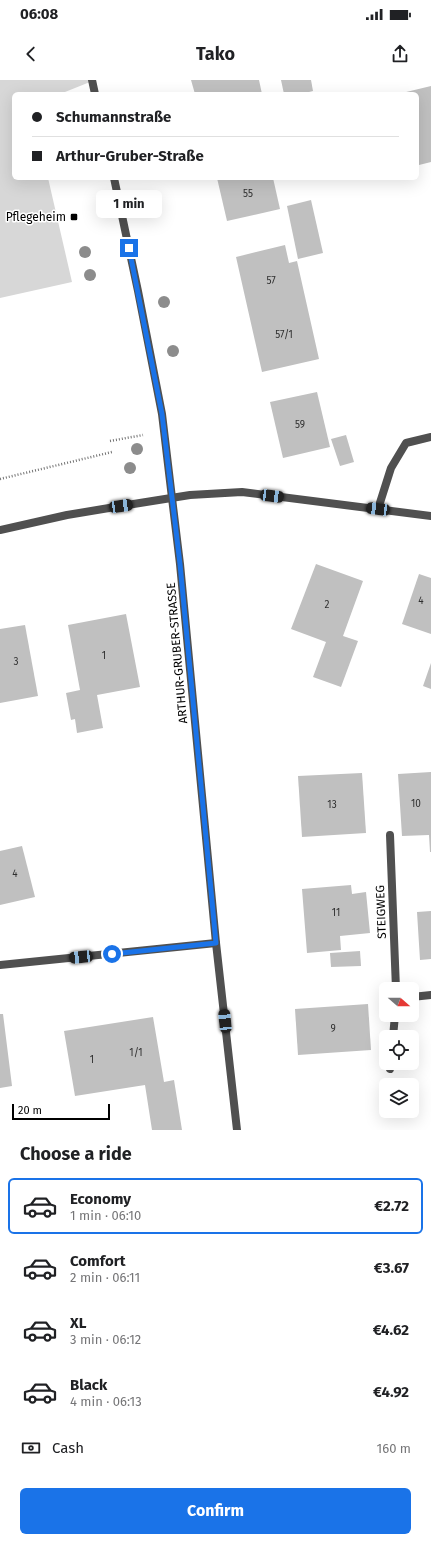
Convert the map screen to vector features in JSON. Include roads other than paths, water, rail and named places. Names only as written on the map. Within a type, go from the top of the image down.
[{"type":"street","points":[[92,80],[95,92]]},
{"type":"street","name":"ARTHUR-GRUBER-STRASSE","points":[[114,180],[138,291],[164,431],[181,572],[216,943],[236,1130]]},
{"type":"street","points":[[378,509],[391,468],[406,443],[431,436]]},
{"type":"street","points":[[0,530],[87,511],[172,498],[242,492],[431,516]]},
{"type":"street","name":"STEIGWEG","points":[[390,835],[396,982]]},
{"type":"street","points":[[0,965],[216,943]]},
{"type":"street","points":[[419,996],[431,995]]},
{"type":"place","name":"Pflegeheim","points":[[74,217]]}]
